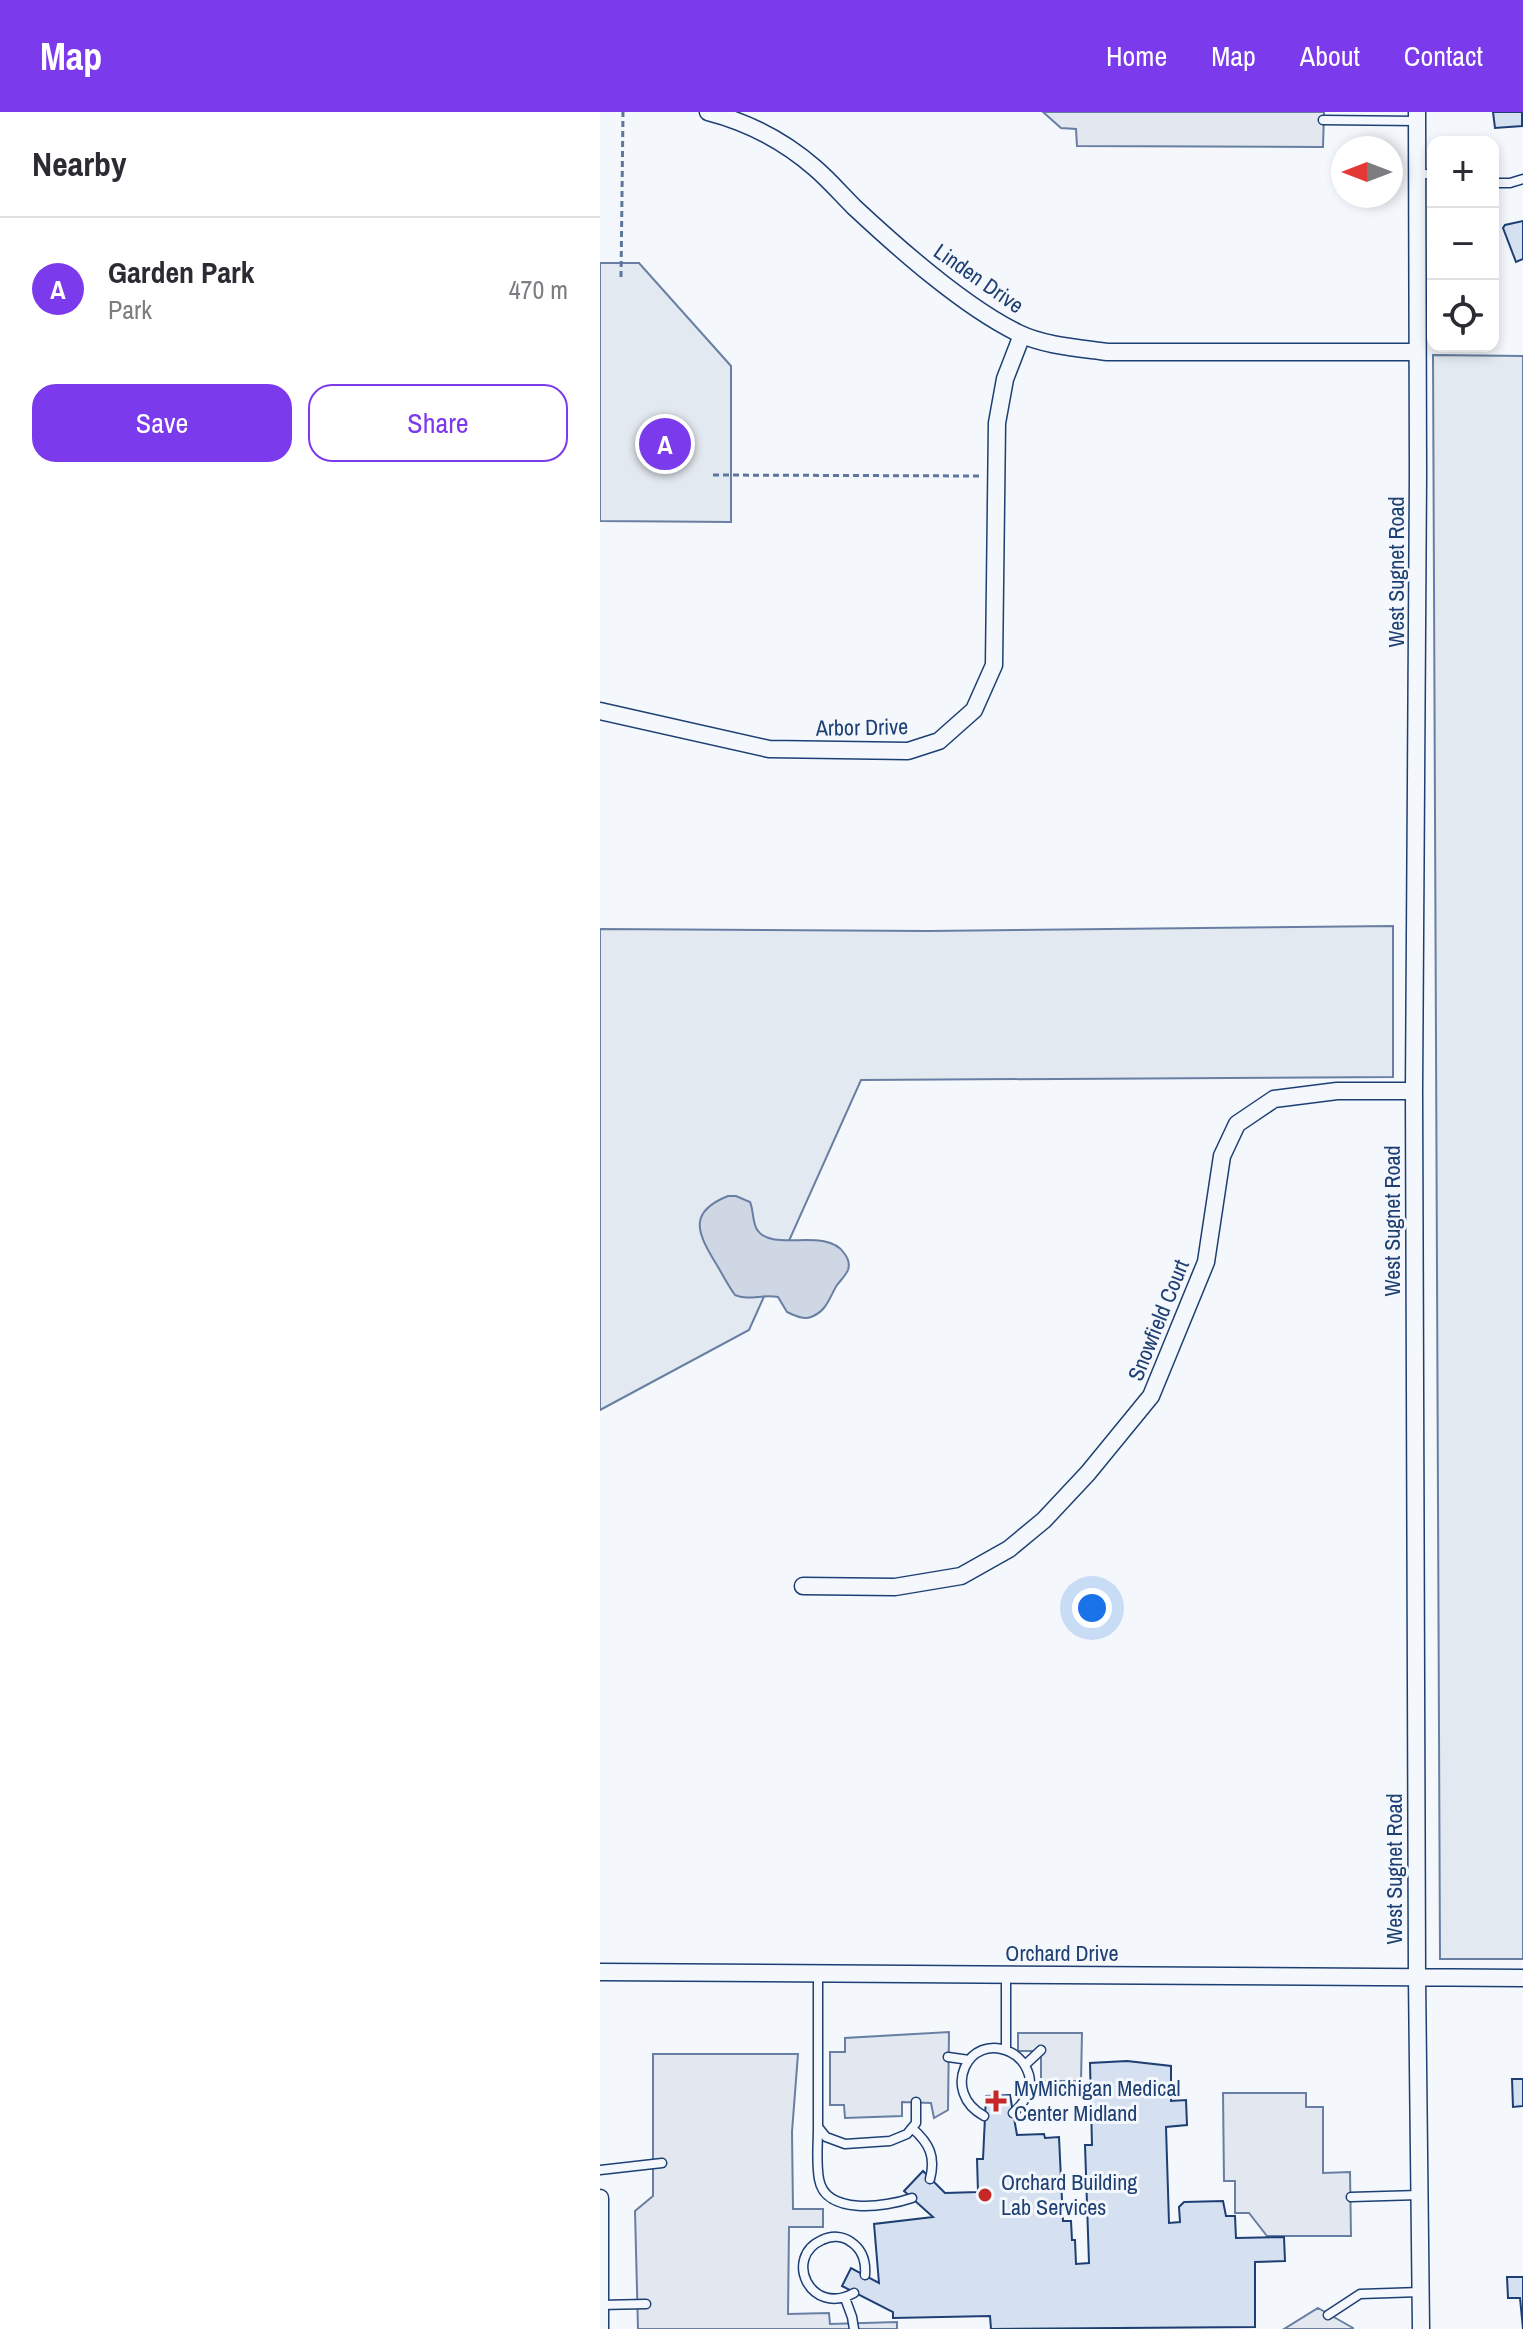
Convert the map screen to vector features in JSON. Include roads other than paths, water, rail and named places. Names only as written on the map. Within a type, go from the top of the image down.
[{"type":"street","name":"Linden Drive","points":[[708,112],[732,118],[774,138],[815,167],[855,207],[932,274],[987,316],[1022,335],[1108,352],[1417,352]]},
{"type":"street","name":"West Sugnet Road","points":[[1417,116],[1425,174],[1417,352],[1414,1091],[1421,2329]]},
{"type":"street","name":"Arbor Drive","points":[[600,711],[769,749],[908,751],[939,741],[974,710],[994,665],[997,423],[1005,379],[1022,335]]},
{"type":"street","name":"Snowfield Court","points":[[803,1586],[895,1587],[961,1576],[1009,1549],[1044,1520],[1088,1473],[1151,1396],[1206,1262],[1222,1156],[1237,1124],[1274,1099],[1337,1091],[1414,1091]]},
{"type":"street","name":"Orchard Drive","points":[[600,1972],[1523,1978]]},
{"type":"street","points":[[600,2198],[600,2329]]},
{"type":"lane","points":[[1323,120],[1417,116]]},
{"type":"lane","points":[[1499,183],[1523,179]]},
{"type":"lane","points":[[818,1974],[819,2180],[823,2190],[832,2200],[844,2205],[900,2202],[912,2198]]},
{"type":"lane","points":[[1006,1975],[1006,2050]]},
{"type":"lane","points":[[984,2116],[974,2111],[967,2102],[960,2081],[969,2060],[986,2049],[1006,2050],[1025,2065],[1030,2086],[1027,2097],[1013,2113]]},
{"type":"lane","points":[[1025,2065],[1041,2050]]},
{"type":"lane","points":[[948,2057],[969,2060]]},
{"type":"lane","points":[[818,2127],[826,2137],[845,2144],[890,2141],[907,2134],[916,2123],[916,2102]]},
{"type":"lane","points":[[912,2128],[932,2151],[930,2179]]},
{"type":"lane","points":[[600,2170],[662,2163]]},
{"type":"lane","points":[[1351,2197],[1419,2195]]},
{"type":"lane","points":[[854,2293],[835,2300],[824,2298],[808,2286],[803,2266],[811,2247],[828,2237],[849,2240],[863,2255],[865,2275]]},
{"type":"lane","points":[[1328,2315],[1360,2294],[1421,2292]]},
{"type":"lane","points":[[845,2298],[854,2329]]},
{"type":"lane","points":[[600,2305],[646,2304]]},
{"type":"place","name":"Garden Park","points":[[665,444]]},
{"type":"place","name":"MyMichigan Medical Center Midland","points":[[996,2101]]},
{"type":"place","name":"Orchard Building Lab Services","points":[[985,2195]]}]
